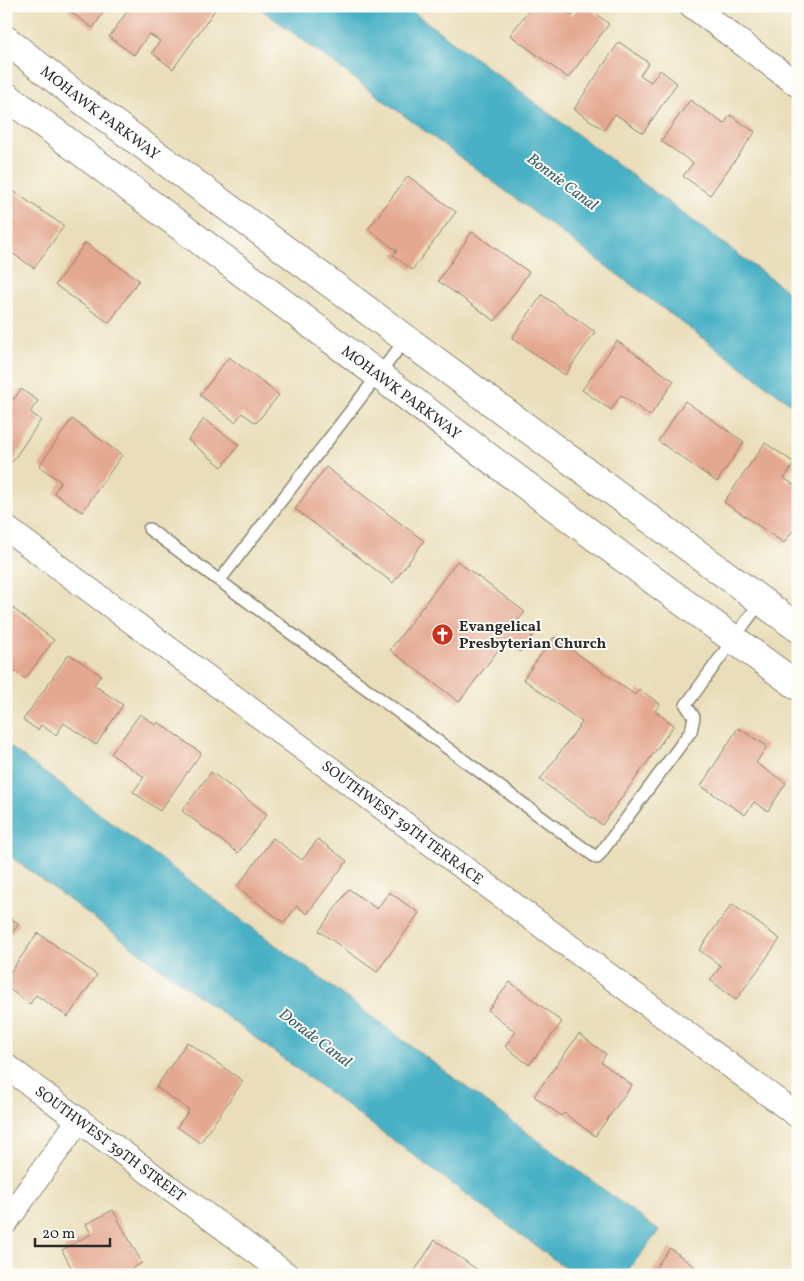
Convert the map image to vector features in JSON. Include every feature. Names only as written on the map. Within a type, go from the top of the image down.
[{"type":"street","points":[[692,6],[798,85]]},
{"type":"street","name":"MOHAWK PARKWAY","points":[[6,40],[78,97],[798,628]]},
{"type":"street","name":"MOHAWK PARKWAY","points":[[6,96],[95,160],[378,376],[798,686]]},
{"type":"street","name":"SOUTHWEST 39TH TERRACE","points":[[6,528],[798,1116]]},
{"type":"street","name":"SOUTHWEST 39TH STREET","points":[[6,1066],[287,1275]]},
{"type":"street","points":[[6,1222],[80,1120]]},
{"type":"lane","points":[[220,580],[406,338]]},
{"type":"lane","points":[[149,529],[597,858],[691,731],[694,717],[686,705],[761,601]]},
{"type":"water","name":"Bonnie Canal","points":[[257,6],[405,6],[798,299],[798,409]]},
{"type":"water","name":"Dorade Canal","points":[[6,744],[659,1231],[624,1275],[575,1275],[6,853]]},
{"type":"building","points":[[62,6],[108,6],[93,28]]},
{"type":"building","points":[[131,6],[210,6],[215,10],[173,69],[152,53],[160,41],[149,34],[134,55],[109,37]]},
{"type":"building","points":[[532,6],[559,6],[572,16],[579,6],[586,6],[609,24],[568,78],[510,35]]},
{"type":"building","points":[[619,42],[649,63],[640,75],[651,82],[660,70],[677,83],[643,133],[615,114],[604,130],[574,109]]},
{"type":"building","points":[[690,100],[724,124],[730,115],[755,132],[710,195],[683,176],[693,163],[661,141]]},
{"type":"building","points":[[408,176],[456,212],[412,270],[393,255],[397,251],[368,229]]},
{"type":"building","points":[[13,191],[64,226],[34,268],[6,249],[6,201]]},
{"type":"building","points":[[472,232],[529,272],[495,321],[438,281]]},
{"type":"building","points":[[85,243],[139,280],[109,323],[55,285]]},
{"type":"building","points":[[542,295],[595,332],[565,375],[512,338]]},
{"type":"building","points":[[617,341],[674,381],[650,416],[621,395],[611,410],[582,390]]},
{"type":"building","points":[[229,357],[279,395],[256,423],[242,413],[235,422],[200,395]]},
{"type":"building","points":[[21,389],[38,401],[30,412],[41,420],[12,462],[6,458],[6,394],[14,399]]},
{"type":"building","points":[[685,401],[744,442],[717,482],[658,441]]},
{"type":"building","points":[[72,419],[122,455],[82,512],[54,493],[61,482],[39,466]]},
{"type":"building","points":[[204,419],[239,445],[222,467],[188,440]]},
{"type":"building","points":[[765,443],[795,463],[784,478],[798,488],[798,523],[784,543],[724,502]]},
{"type":"building","points":[[326,467],[424,541],[393,583],[295,509]]},
{"type":"building","points":[[457,561],[525,612],[518,620],[535,633],[520,652],[505,641],[459,702],[390,650]]},
{"type":"building","points":[[6,603],[54,640],[25,679],[12,669],[6,677]]},
{"type":"building","points":[[554,637],[635,695],[639,689],[660,704],[655,711],[674,725],[602,825],[540,780],[582,722],[523,679]]},
{"type":"building","points":[[69,654],[101,675],[94,685],[123,705],[96,745],[64,723],[56,735],[41,725],[38,730],[23,720]]},
{"type":"building","points":[[140,714],[156,725],[158,722],[201,753],[160,811],[133,792],[144,777],[111,754]]},
{"type":"building","points":[[738,728],[767,746],[756,763],[786,783],[768,811],[754,802],[745,815],[701,786]]},
{"type":"building","points":[[211,772],[267,814],[238,853],[182,811]]},
{"type":"building","points":[[273,838],[302,860],[318,839],[347,861],[307,914],[297,906],[284,923],[237,887]]},
{"type":"building","points":[[349,889],[377,909],[389,892],[419,913],[377,972],[319,931]]},
{"type":"building","points":[[732,904],[780,939],[736,1000],[710,980],[721,966],[699,950]]},
{"type":"building","points":[[6,915],[19,924],[6,941]]},
{"type":"building","points":[[38,933],[97,975],[68,1017],[36,995],[30,1004],[6,987],[6,978]]},
{"type":"building","points":[[510,982],[562,1022],[529,1065],[505,1046],[516,1032],[488,1010]]},
{"type":"building","points":[[579,1034],[606,1054],[601,1062],[632,1085],[595,1136],[564,1113],[561,1116],[534,1096]]},
{"type":"building","points":[[187,1042],[243,1081],[200,1143],[177,1127],[189,1110],[156,1087]]},
{"type":"building","points":[[113,1210],[142,1263],[120,1275],[99,1275],[96,1270],[87,1275],[75,1275],[62,1250],[91,1234],[86,1224]]},
{"type":"building","points":[[435,1240],[485,1275],[412,1275]]},
{"type":"building","points":[[670,1248],[705,1275],[650,1275]]},
{"type":"place","name":"Evangelical Presbyterian Church","points":[[443,635]]}]
